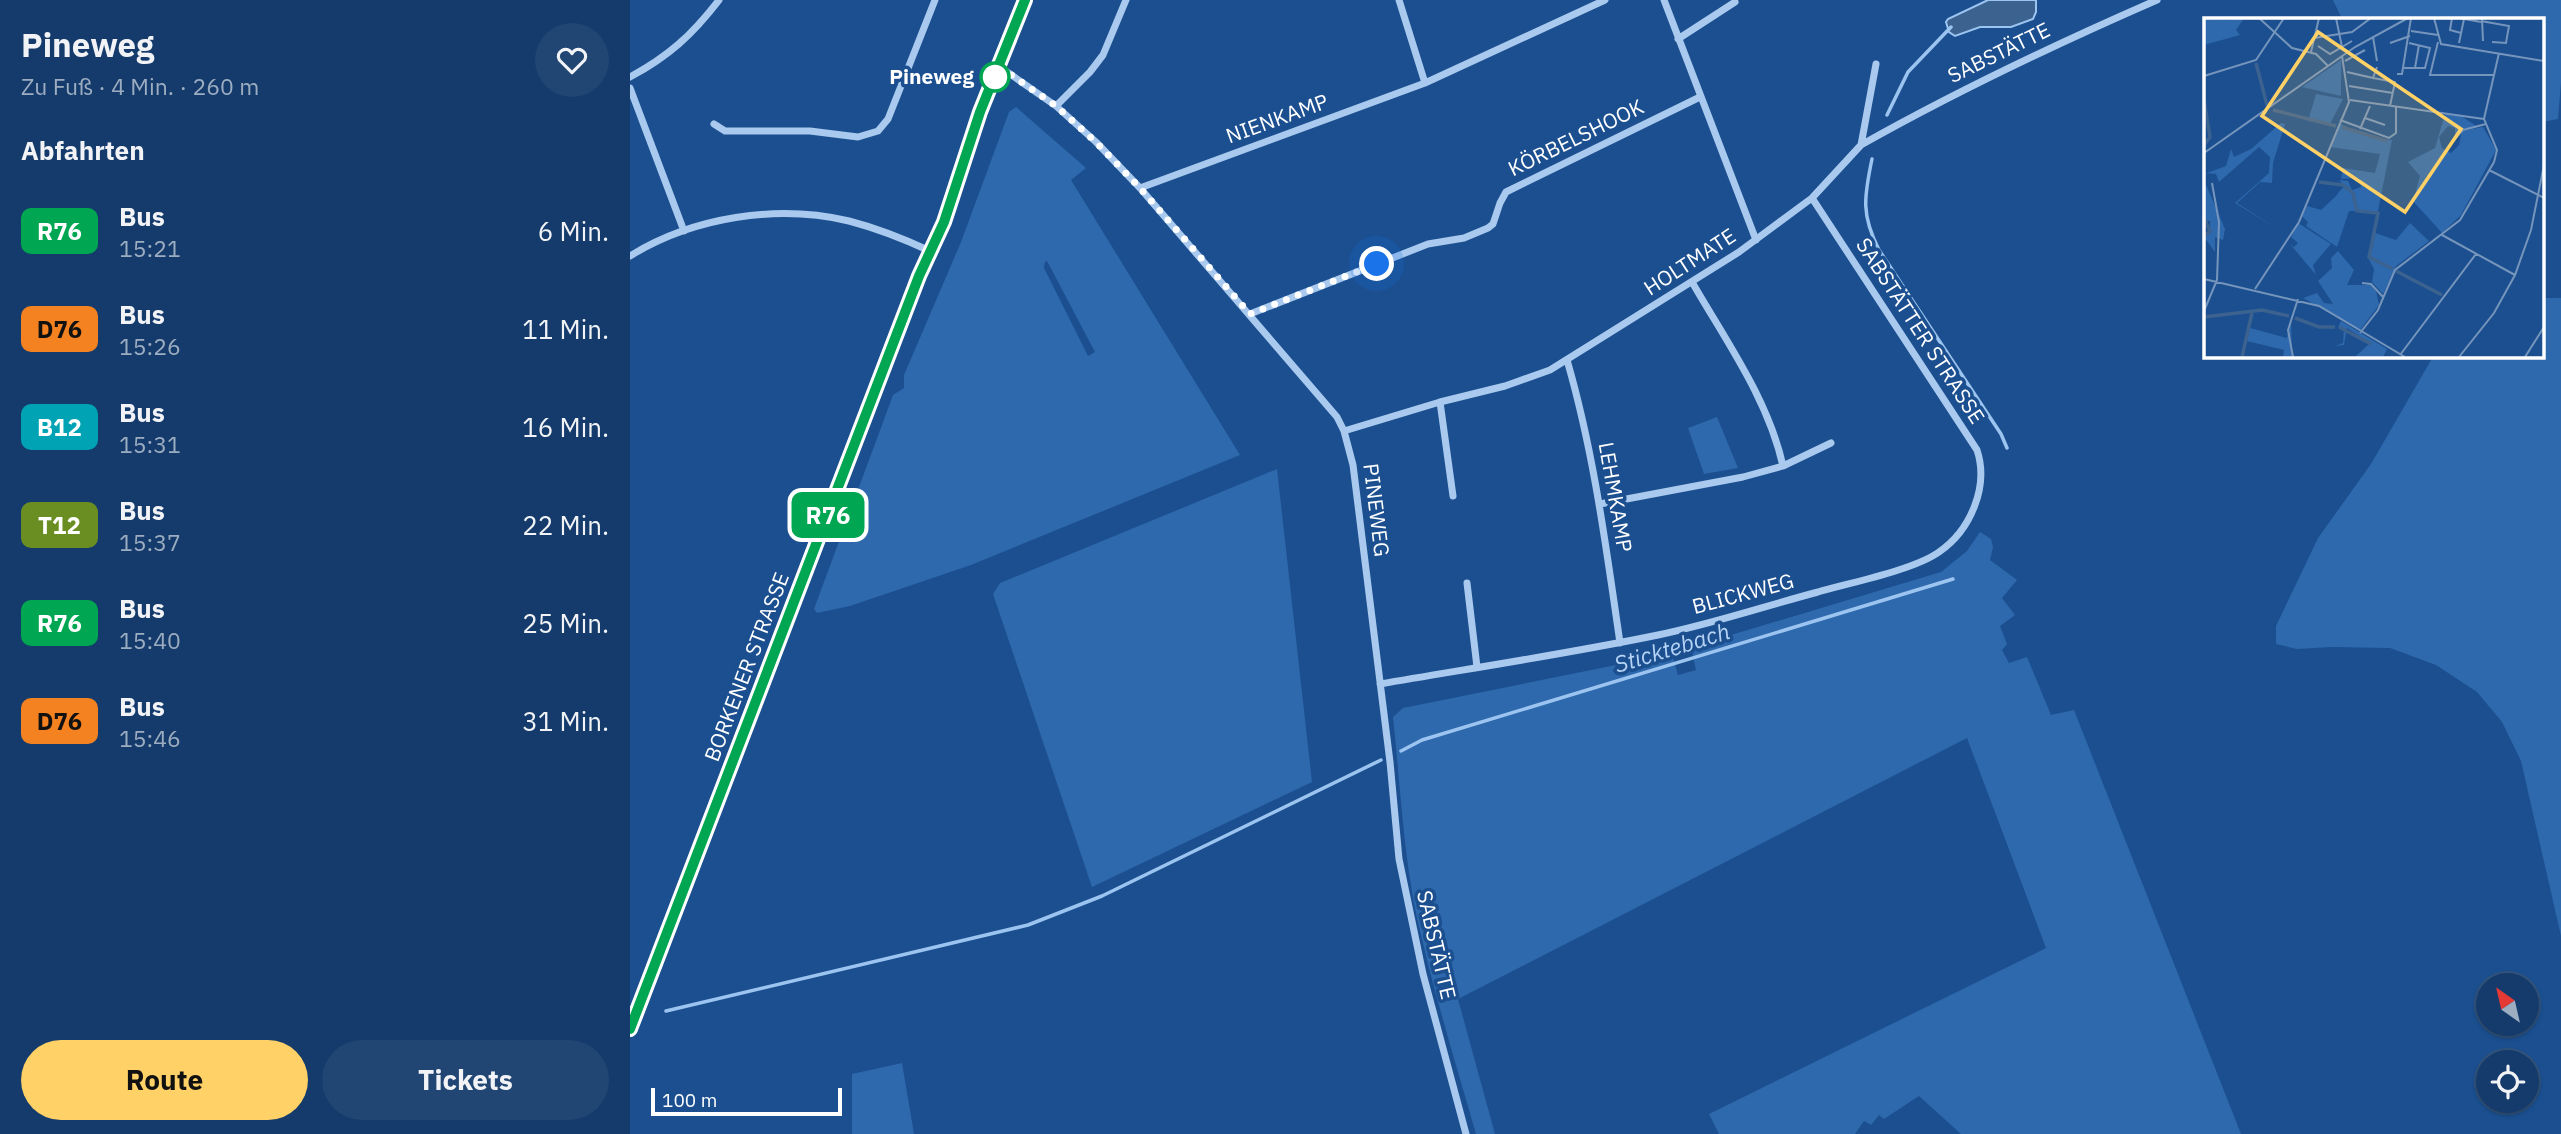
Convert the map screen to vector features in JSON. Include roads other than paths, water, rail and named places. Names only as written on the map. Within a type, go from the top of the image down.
[{"type":"main road","name":"BORKENER STRASSE","points":[[630,1030],[917,281],[944,222],[980,112],[1025,0]]},
{"type":"street","points":[[630,77],[662,59],[685,39],[719,0]]},
{"type":"street","points":[[714,124],[725,131],[810,131],[858,137],[878,131],[888,119],[935,0]]},
{"type":"street","points":[[1056,106],[1103,55],[1126,0]]},
{"type":"street","points":[[1399,0],[1425,83]]},
{"type":"street","name":"NIENKAMP","points":[[1140,188],[1425,83],[1605,0]]},
{"type":"street","points":[[1664,0],[1756,240]]},
{"type":"street","name":"SABSTÄTTE","points":[[1861,145],[1976,83],[2157,0]]},
{"type":"street","points":[[1678,38],[1735,2]]},
{"type":"street","points":[[1861,145],[1876,64]]},
{"type":"street","name":"PINEWEG","points":[[1000,67],[1056,106],[1096,142],[1140,188],[1337,417],[1344,430],[1353,465],[1390,761]]},
{"type":"street","points":[[630,88],[684,231]]},
{"type":"street","name":"KÖRBELSHOOK","points":[[1250,314],[1428,244],[1464,238],[1488,228],[1493,224],[1506,192],[1700,97]]},
{"type":"street","name":"HOLTMATE","points":[[1344,430],[1515,383],[1567,360],[1756,240],[1812,198],[1861,145]]},
{"type":"street","name":"SABSTÄTTER STRASSE","points":[[1812,198],[1977,450],[1982,466],[1979,490]]},
{"type":"street","points":[[630,256],[705,223],[749,215],[801,215],[849,221],[930,251]]},
{"type":"street","points":[[1692,282],[1766,412],[1777,439],[1783,466]]},
{"type":"street","name":"LEHMKAMP","points":[[1567,360],[1580,406],[1600,504],[1620,643]]},
{"type":"street","points":[[1440,402],[1453,496]]},
{"type":"street","points":[[1600,504],[1743,477],[1783,466],[1831,443]]},
{"type":"street","name":"BLICKWEG","points":[[1380,684],[1620,643],[1684,629],[1923,561],[1954,540],[1966,524],[1979,490]]},
{"type":"street","points":[[1467,583],[1477,667]]},
{"type":"street","name":"SABSTÄTTE","points":[[1390,761],[1399,859],[1410,918],[1466,1134]]},
{"type":"waterway","points":[[1887,115],[1908,72],[1951,27]]},
{"type":"waterway","name":"Sticktebach","points":[[1872,159],[1866,206],[1873,238],[2001,434],[2007,448]]},
{"type":"waterway","name":"Sticktebach","points":[[1401,751],[1422,740],[1953,579]]},
{"type":"waterway","points":[[666,1011],[1028,925],[1102,896],[1381,760]]},
{"type":"place","name":"Pineweg","points":[[995,77]]}]
